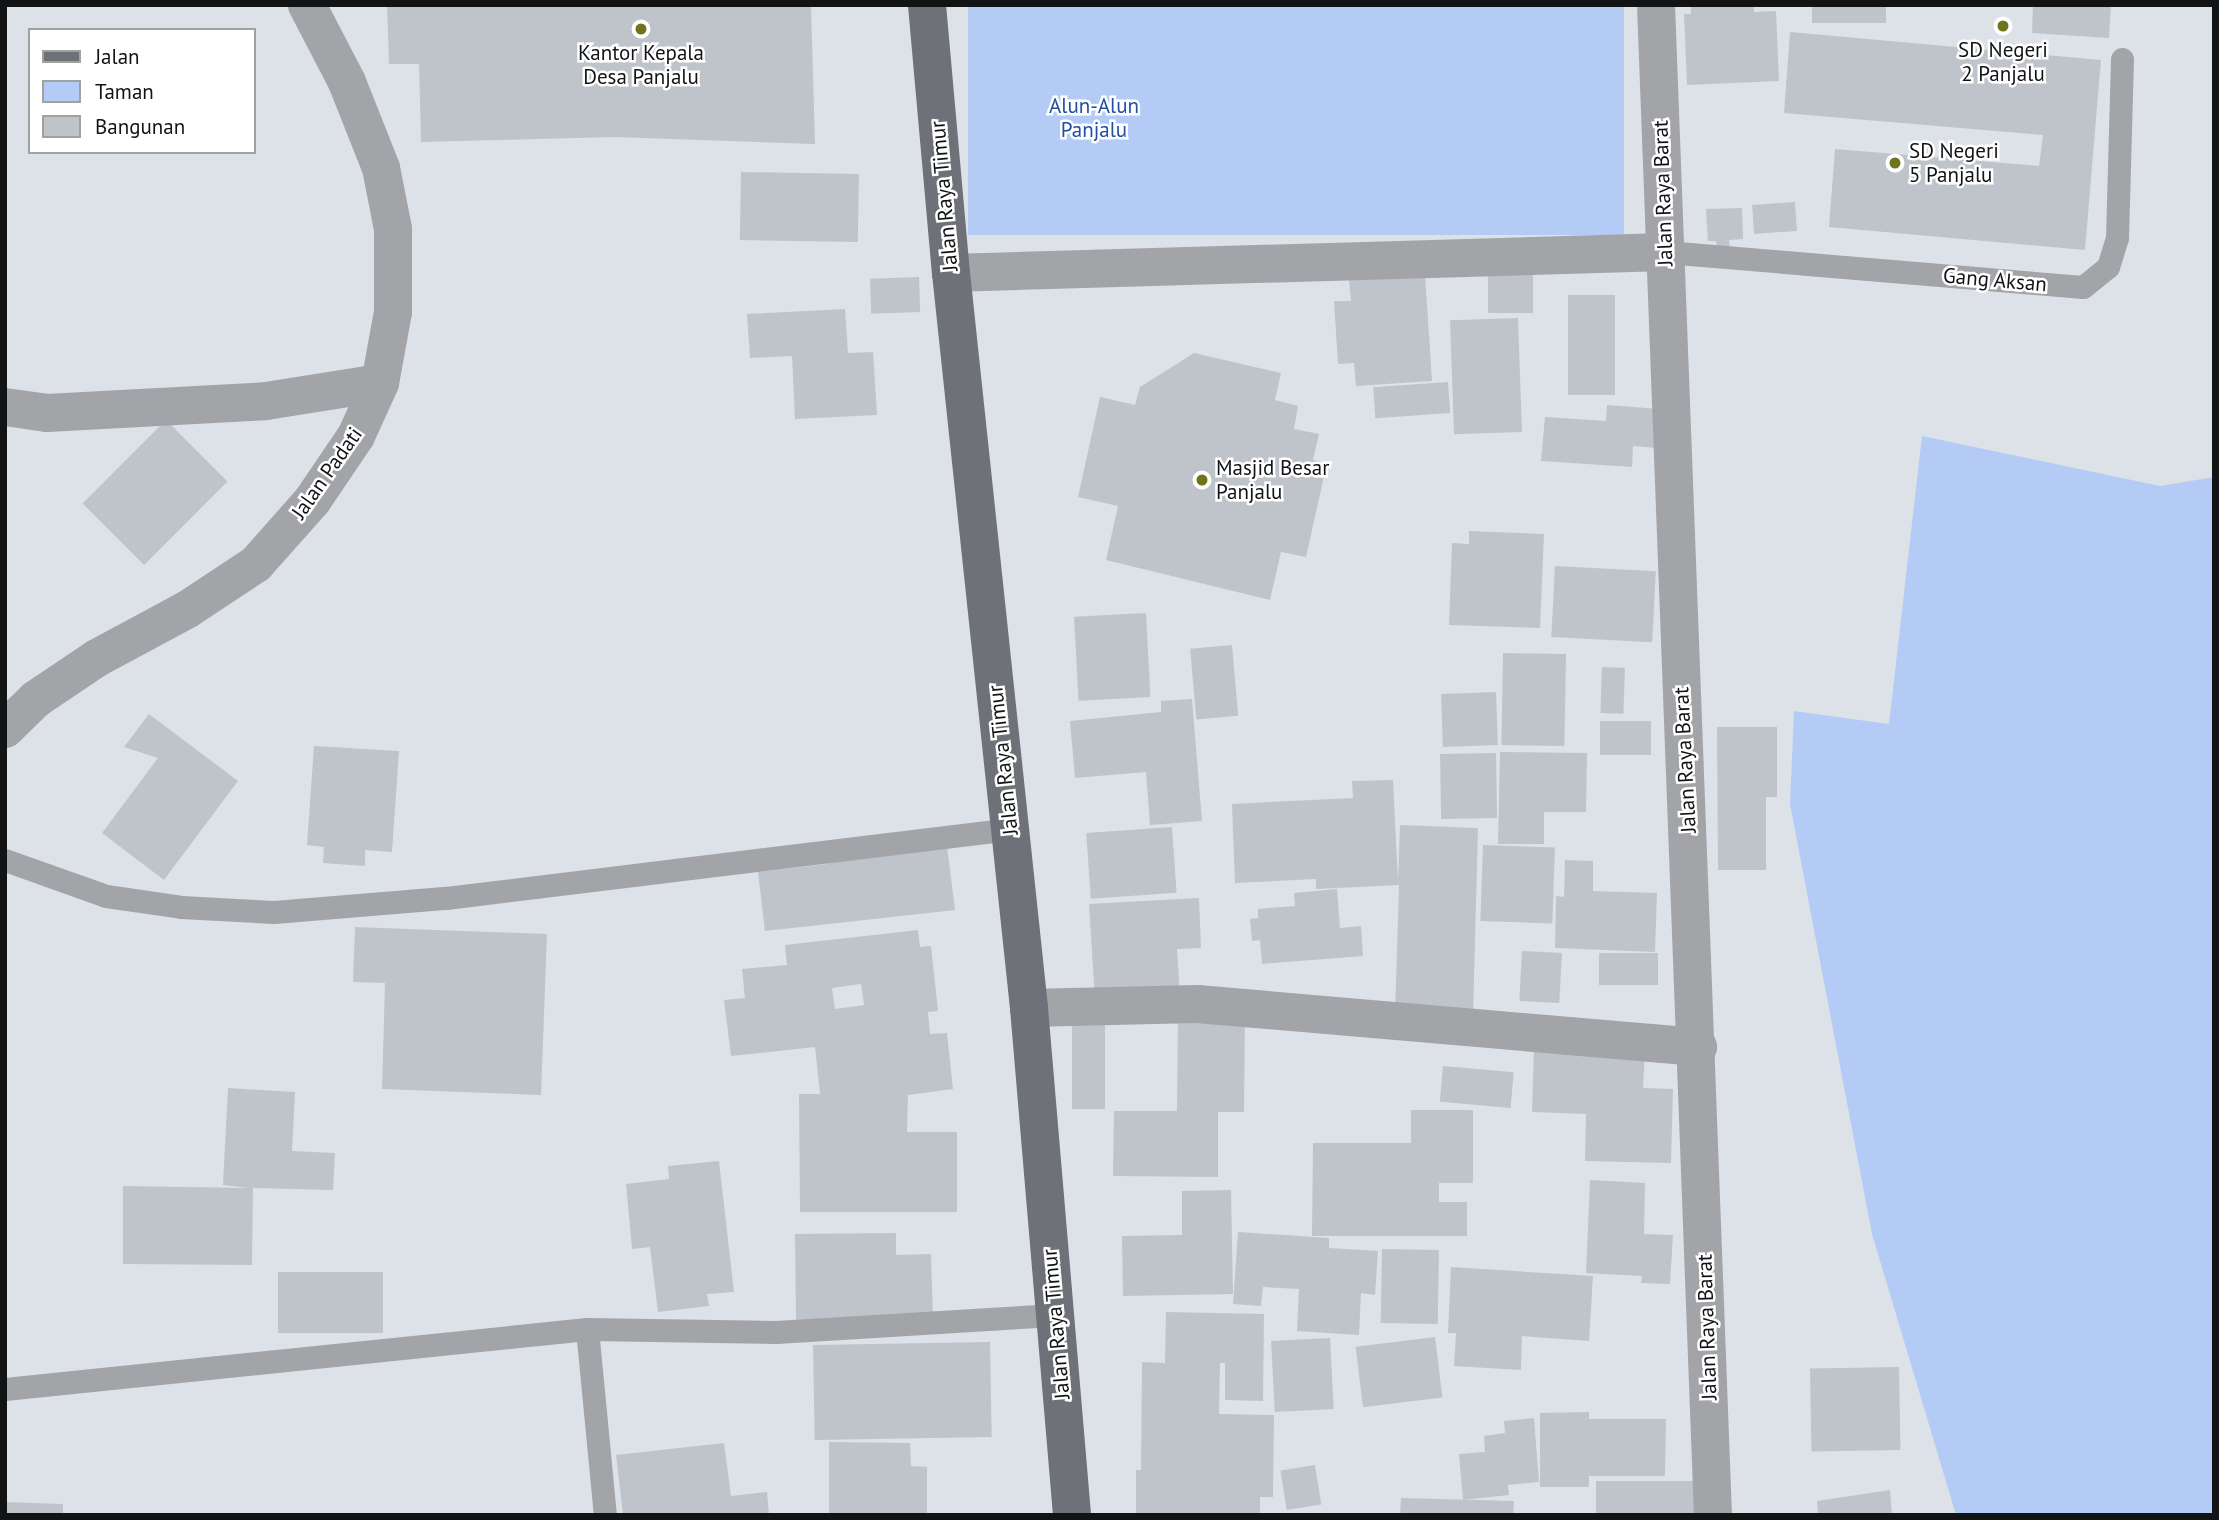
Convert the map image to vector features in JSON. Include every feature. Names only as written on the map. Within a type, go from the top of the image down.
[{"type":"main road","name":"Jalan Raya Timur","points":[[927,5],[951,273],[1029,1008],[1072,1515]]},
{"type":"street","name":"Jalan Padati","points":[[5,729],[36,699],[97,658],[188,609],[256,565],[312,501],[356,436],[380,383],[393,312],[393,229],[381,168],[346,82],[307,5]]},
{"type":"street","name":"Jalan Raya Barat","points":[[1656,5],[1698,1047],[1713,1515]]},
{"type":"street","points":[[951,273],[1666,252]]},
{"type":"street","points":[[5,407],[47,413],[253,402],[380,383]]},
{"type":"street","points":[[1029,1008],[1197,1004],[1698,1047]]},
{"type":"lane","name":"Gang Aksan","points":[[1666,252],[2083,287],[2108,267],[2118,238],[2122,59]]},
{"type":"lane","points":[[5,860],[106,896],[181,907],[274,912],[446,898],[1010,830]]},
{"type":"lane","points":[[5,1389],[587,1329],[776,1332],[1055,1315]]},
{"type":"lane","points":[[587,1329],[605,1515]]},
{"type":"green space","name":"Alun-Alun Panjalu","points":[[968,5],[1624,5],[1624,235],[968,235]]},
{"type":"green space","points":[[1922,436],[2160,486],[2214,477],[2214,1515],[1956,1515],[1872,1234],[1790,804],[1794,711],[1889,724]]},
{"type":"building","points":[[387,5],[811,5],[815,144],[616,137],[421,142],[419,64],[389,64]]},
{"type":"building","points":[[1691,5],[1754,5],[1754,12],[1776,11],[1779,81],[1687,85],[1684,14],[1691,14]]},
{"type":"building","points":[[1812,5],[1886,5],[1886,23],[1812,23]]},
{"type":"building","points":[[2033,5],[2111,5],[2109,38],[2032,33]]},
{"type":"building","points":[[1790,32],[2101,60],[2085,250],[1829,227],[1835,149],[2039,166],[2043,135],[1784,113]]},
{"type":"building","points":[[741,172],[859,174],[858,242],[740,240]]},
{"type":"building","points":[[1795,202],[1797,231],[1754,234],[1752,205]]},
{"type":"building","points":[[1742,208],[1743,239],[1729,240],[1730,248],[1717,249],[1716,241],[1708,241],[1706,209]]},
{"type":"building","points":[[1488,269],[1533,269],[1533,313],[1488,313]]},
{"type":"building","points":[[1425,274],[1432,381],[1356,386],[1354,363],[1338,364],[1334,301],[1351,301],[1349,279]]},
{"type":"building","points":[[919,277],[920,312],[871,314],[870,279]]},
{"type":"building","points":[[1568,295],[1615,295],[1615,395],[1568,395]]},
{"type":"building","points":[[845,309],[848,353],[873,352],[877,415],[795,419],[792,356],[750,358],[747,314]]},
{"type":"building","points":[[1518,318],[1522,432],[1454,434],[1450,320]]},
{"type":"building","name":"Masjid Besar Panjalu","points":[[1194,353],[1281,373],[1275,400],[1298,406],[1294,429],[1319,434],[1313,460],[1327,463],[1306,557],[1281,552],[1270,600],[1106,560],[1118,506],[1078,497],[1100,397],[1135,405],[1140,387]]},
{"type":"building","points":[[1448,382],[1450,413],[1375,418],[1373,387]]},
{"type":"building","points":[[1607,405],[1659,409],[1656,448],[1633,446],[1632,467],[1541,461],[1545,417],[1606,421]]},
{"type":"building","points":[[166,420],[228,482],[144,565],[83,503]]},
{"type":"building","points":[[1469,531],[1544,534],[1540,628],[1449,625],[1452,543],[1469,544]]},
{"type":"building","points":[[1555,566],[1656,571],[1652,642],[1551,637]]},
{"type":"building","points":[[1146,613],[1150,697],[1078,701],[1074,617]]},
{"type":"building","points":[[1232,645],[1238,716],[1196,719],[1190,649]]},
{"type":"building","points":[[1503,653],[1566,654],[1564,746],[1501,745]]},
{"type":"building","points":[[1602,667],[1625,668],[1623,714],[1600,713]]},
{"type":"building","points":[[1496,692],[1498,745],[1443,747],[1441,694]]},
{"type":"building","points":[[1192,699],[1202,821],[1150,825],[1146,772],[1075,778],[1070,721],[1161,712],[1161,701]]},
{"type":"building","points":[[149,714],[238,781],[164,880],[102,833],[158,758],[124,747]]},
{"type":"building","points":[[1600,721],[1651,721],[1651,755],[1600,755]]},
{"type":"building","points":[[1717,727],[1777,727],[1777,797],[1766,797],[1766,870],[1718,870]]},
{"type":"building","points":[[314,746],[399,751],[392,852],[365,850],[365,866],[323,863],[324,847],[307,845]]},
{"type":"building","points":[[1500,752],[1587,753],[1586,812],[1544,812],[1544,844],[1498,844]]},
{"type":"building","points":[[1496,753],[1497,818],[1441,819],[1440,754]]},
{"type":"building","points":[[1393,780],[1398,881],[1400,825],[1478,828],[1473,1016],[1395,1014],[1399,885],[1316,889],[1316,879],[1235,883],[1232,804],[1353,798],[1352,781]]},
{"type":"building","points":[[1172,827],[1177,893],[1091,899],[1086,833]]},
{"type":"building","points":[[1483,845],[1555,848],[1552,923],[1480,921]]},
{"type":"building","points":[[947,846],[955,910],[765,931],[758,872],[828,864],[828,859]]},
{"type":"building","points":[[1565,860],[1593,861],[1593,891],[1657,893],[1655,952],[1555,948],[1556,896],[1564,897]]},
{"type":"building","points":[[1337,889],[1340,928],[1361,926],[1363,956],[1262,964],[1260,940],[1252,941],[1250,919],[1258,918],[1258,909],[1295,906],[1294,893]]},
{"type":"building","points":[[1199,898],[1201,948],[1177,949],[1180,995],[1095,1000],[1089,904]]},
{"type":"building","points":[[355,927],[547,934],[541,1095],[382,1089],[385,983],[353,982]]},
{"type":"building","points":[[918,930],[920,947],[931,946],[938,1011],[928,1012],[930,1034],[947,1033],[953,1089],[908,1095],[907,1132],[957,1132],[957,1212],[800,1212],[799,1094],[820,1094],[815,1047],[731,1056],[724,1000],[745,998],[742,969],[787,965],[785,945]],"holes":[[[861,984],[864,1005],[835,1009],[832,988]]]},
{"type":"building","points":[[1522,951],[1562,953],[1559,1003],[1519,1001]]},
{"type":"building","points":[[1599,953],[1658,953],[1658,985],[1599,985]]},
{"type":"building","points":[[1072,1014],[1105,1014],[1105,1109],[1072,1109]]},
{"type":"building","points":[[1178,1014],[1245,1015],[1244,1112],[1218,1112],[1218,1177],[1113,1176],[1114,1111],[1177,1111]]},
{"type":"building","points":[[1534,1048],[1645,1052],[1643,1088],[1673,1089],[1671,1163],[1585,1161],[1586,1114],[1532,1112]]},
{"type":"building","points":[[1443,1066],[1514,1072],[1511,1108],[1440,1102]]},
{"type":"building","points":[[228,1088],[295,1092],[292,1151],[335,1153],[333,1190],[253,1188],[252,1265],[123,1264],[123,1186],[249,1188],[223,1185]]},
{"type":"building","points":[[1411,1110],[1473,1110],[1473,1183],[1439,1183],[1439,1202],[1467,1202],[1467,1236],[1312,1236],[1313,1143],[1411,1143]]},
{"type":"building","points":[[719,1161],[734,1292],[707,1294],[709,1306],[658,1312],[650,1247],[632,1249],[626,1184],[669,1179],[668,1166]]},
{"type":"building","points":[[1590,1180],[1645,1183],[1644,1234],[1673,1235],[1670,1284],[1641,1283],[1642,1276],[1586,1273]]},
{"type":"building","points":[[1231,1190],[1233,1294],[1123,1296],[1122,1236],[1182,1235],[1182,1191]]},
{"type":"building","points":[[1238,1232],[1329,1238],[1329,1248],[1378,1251],[1375,1295],[1361,1293],[1359,1335],[1297,1331],[1299,1289],[1263,1287],[1261,1306],[1233,1304]]},
{"type":"building","points":[[896,1233],[896,1255],[931,1254],[933,1318],[796,1320],[795,1234]]},
{"type":"building","points":[[1382,1249],[1439,1250],[1438,1324],[1381,1323]]},
{"type":"building","points":[[1451,1267],[1593,1276],[1589,1341],[1522,1336],[1521,1370],[1454,1366],[1456,1333],[1448,1333]]},
{"type":"building","points":[[278,1272],[383,1272],[383,1333],[278,1333]]},
{"type":"building","points":[[1166,1312],[1264,1314],[1263,1401],[1225,1400],[1225,1363],[1220,1363],[1219,1414],[1274,1415],[1273,1497],[1260,1497],[1260,1515],[1136,1515],[1136,1470],[1141,1470],[1142,1362],[1165,1363]]},
{"type":"building","points":[[1435,1337],[1442,1398],[1363,1407],[1356,1347]]},
{"type":"building","points":[[1330,1338],[1334,1409],[1275,1412],[1271,1341]]},
{"type":"building","points":[[990,1342],[992,1437],[815,1440],[813,1345]]},
{"type":"building","points":[[1899,1367],[1900,1450],[1811,1452],[1810,1369]]},
{"type":"building","points":[[1589,1412],[1589,1419],[1666,1419],[1665,1476],[1589,1476],[1589,1487],[1540,1487],[1540,1413]]},
{"type":"building","points":[[1534,1418],[1539,1482],[1508,1485],[1509,1495],[1463,1500],[1459,1454],[1485,1452],[1484,1436],[1505,1433],[1504,1421]]},
{"type":"building","points":[[829,1442],[910,1443],[911,1466],[927,1467],[927,1515],[829,1515]]},
{"type":"building","points":[[724,1443],[731,1496],[767,1492],[769,1515],[623,1515],[616,1455]]},
{"type":"building","points":[[1315,1465],[1321,1505],[1287,1510],[1280,1470]]},
{"type":"building","points":[[1596,1481],[1696,1481],[1696,1515],[1596,1515]]},
{"type":"building","points":[[1890,1490],[1892,1515],[1818,1515],[1817,1501]]},
{"type":"building","points":[[1401,1498],[1514,1501],[1513,1515],[1400,1515]]},
{"type":"building","points":[[5,1502],[63,1504],[63,1515],[5,1515]]},
{"type":"place","name":"SD Negeri 2 Panjalu","points":[[2003,26]]},
{"type":"place","name":"Kantor Kepala Desa Panjalu","points":[[641,29]]},
{"type":"place","name":"SD Negeri 5 Panjalu","points":[[1895,163]]},
{"type":"place","name":"Masjid Besar Panjalu","points":[[1202,480]]}]
